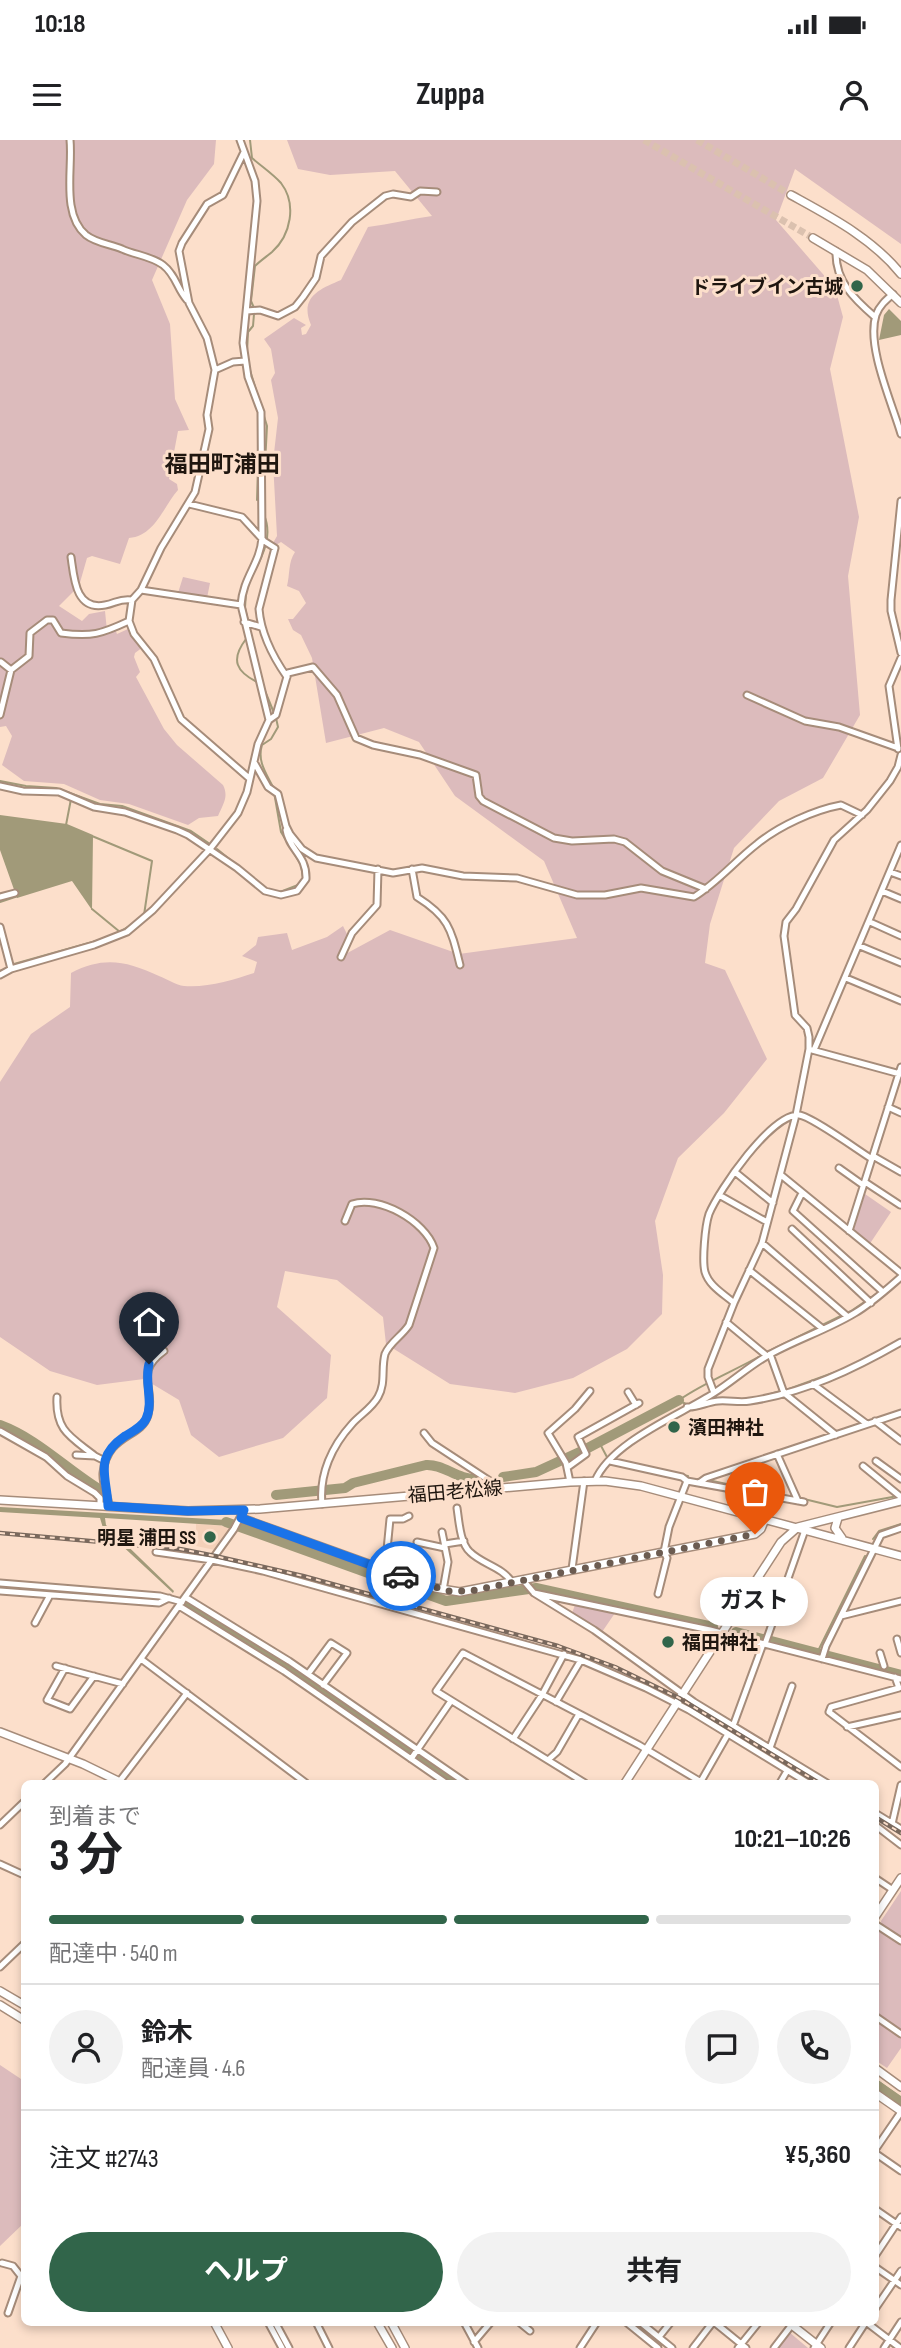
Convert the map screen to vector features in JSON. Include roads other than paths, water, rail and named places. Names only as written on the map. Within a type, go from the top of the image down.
[{"type":"street","points":[[70,140],[72,209],[85,234],[153,259],[164,266],[176,278],[181,293],[207,338],[215,370],[206,415],[209,429],[195,492],[161,548],[141,590],[132,600],[129,621],[134,634],[153,659],[181,719],[249,778]]},
{"type":"street","points":[[240,140],[255,181],[257,201],[251,311],[243,343],[244,361],[261,412],[265,541],[244,586],[241,605],[259,682],[273,718]]},
{"type":"street","points":[[189,303],[179,255],[182,243],[207,204],[223,195],[244,152]]},
{"type":"street","points":[[251,311],[278,316],[295,307],[316,278],[321,256],[352,222],[385,196],[393,194],[411,197],[420,191],[437,192]]},
{"type":"street","points":[[791,195],[865,238],[879,249],[901,274]]},
{"type":"street","points":[[813,238],[867,270],[901,303]]},
{"type":"street","points":[[836,251],[837,267],[843,283],[853,297],[875,317]]},
{"type":"street","points":[[893,294],[875,317],[876,349],[901,434]]},
{"type":"street","points":[[215,370],[233,362],[244,361]]},
{"type":"street","points":[[901,501],[891,611],[901,653]]},
{"type":"street","points":[[189,504],[243,517],[275,548],[260,610],[261,627],[277,663],[287,677]]},
{"type":"street","points":[[71,557],[76,588],[82,599],[104,606],[117,600],[132,600]]},
{"type":"street","points":[[141,590],[241,605]]},
{"type":"street","points":[[0,715],[11,670],[29,656],[30,633],[47,620],[53,620],[60,632],[87,636],[129,621]]},
{"type":"street","points":[[247,622],[261,627]]},
{"type":"street","points":[[812,1050],[807,1028],[795,1015],[784,929],[834,840],[862,815],[898,767],[900,751],[889,686],[901,658]]},
{"type":"street","points":[[1,662],[11,670]]},
{"type":"street","points":[[0,975],[11,969],[94,945],[127,932],[153,910],[210,849],[238,813],[243,804],[258,744],[273,718],[288,673],[313,667],[337,695],[356,738],[373,745],[420,755],[476,775],[479,796],[483,801],[533,829],[554,838],[572,841],[614,839],[625,842],[662,871],[706,889]]},
{"type":"street","points":[[747,695],[805,721],[839,727],[900,751]]},
{"type":"street","points":[[0,786],[23,791],[59,792],[94,807],[125,812],[177,830],[210,849],[265,891],[281,895],[297,891],[306,879],[305,864],[289,841],[274,791],[254,762]]},
{"type":"street","points":[[286,827],[295,842],[309,855],[398,874],[422,868],[463,876],[517,878],[577,895],[605,895],[641,888],[694,897],[757,844],[794,820],[841,805],[862,815]]},
{"type":"street","points":[[714,1393],[708,1369],[762,1242],[812,1050],[860,946],[901,845]]},
{"type":"street","points":[[341,957],[352,933],[377,905],[378,869]]},
{"type":"street","points":[[412,869],[417,897],[429,903],[444,920],[460,965]]},
{"type":"street","points":[[890,872],[901,876]]},
{"type":"street","points":[[882,891],[901,899]]},
{"type":"street","points":[[1,895],[15,893]]},
{"type":"street","points":[[870,922],[901,936]]},
{"type":"street","points":[[0,927],[11,969]]},
{"type":"street","points":[[860,946],[901,963]]},
{"type":"street","points":[[846,978],[901,1001]]},
{"type":"street","points":[[812,1050],[900,1074]]},
{"type":"street","points":[[849,1231],[888,1107],[898,1084],[901,1067]]},
{"type":"street","points":[[888,1107],[901,1113]]},
{"type":"street","points":[[734,1303],[711,1284],[704,1270],[706,1225],[719,1195],[748,1154],[784,1118],[804,1116],[901,1172]]},
{"type":"street","points":[[839,1168],[900,1205]]},
{"type":"street","points":[[735,1172],[773,1203]]},
{"type":"street","points":[[595,1481],[610,1461],[634,1440],[714,1393],[766,1354],[869,1301],[901,1274],[781,1175]]},
{"type":"street","points":[[802,1193],[793,1210],[882,1291]]},
{"type":"street","points":[[719,1195],[767,1222]]},
{"type":"street","points":[[322,1504],[324,1471],[350,1426],[377,1399],[382,1388],[386,1352],[409,1325],[434,1248],[421,1226],[403,1213],[389,1208],[359,1202],[352,1204],[345,1221]]},
{"type":"street","points":[[792,1229],[869,1301]]},
{"type":"street","points":[[762,1242],[846,1315]]},
{"type":"street","points":[[749,1270],[821,1327]]},
{"type":"street","points":[[726,1322],[766,1354],[784,1392],[836,1435]]},
{"type":"street","points":[[687,1407],[696,1408],[721,1401],[753,1401],[813,1384],[858,1367],[901,1342]]},
{"type":"street","points":[[104,1506],[105,1461],[116,1442],[143,1424],[148,1416],[147,1370],[154,1359],[164,1351]]},
{"type":"street","points":[[813,1384],[868,1424]]},
{"type":"street","points":[[570,1482],[566,1462],[548,1433],[575,1409],[590,1391]]},
{"type":"street","points":[[566,1462],[584,1451],[578,1437],[638,1404],[628,1392]]},
{"type":"street","points":[[57,1397],[56,1414],[64,1433],[105,1461]]},
{"type":"street","points":[[699,1483],[901,1413]]},
{"type":"street","points":[[875,1421],[901,1441]]},
{"type":"street","points":[[0,1431],[46,1457],[67,1476],[95,1493],[104,1506]]},
{"type":"street","points":[[424,1433],[432,1443],[455,1456],[472,1471],[482,1474],[490,1481],[492,1488]]},
{"type":"street","points":[[610,1461],[682,1477],[687,1481],[801,1502],[777,1454]]},
{"type":"street","points":[[76,1455],[95,1456]]},
{"type":"street","points":[[876,1461],[901,1479]]},
{"type":"street","points":[[863,1466],[900,1497]]},
{"type":"street","points":[[572,1569],[584,1481]]},
{"type":"street","name":"福田老松線","points":[[0,1500],[188,1511],[244,1510],[595,1481],[641,1486],[802,1529],[900,1497]]},
{"type":"street","points":[[658,1594],[667,1558],[664,1552],[687,1481]]},
{"type":"street","points":[[457,1508],[464,1541],[470,1553],[505,1574],[512,1582]]},
{"type":"street","points":[[48,1780],[69,1758],[123,1684],[238,1523],[244,1510]]},
{"type":"street","points":[[386,1570],[390,1519],[409,1516]]},
{"type":"street","points":[[838,1518],[836,1532],[845,1541]]},
{"type":"street","points":[[238,1523],[443,1590],[470,1591],[512,1582],[525,1583],[572,1569],[755,1534],[761,1530],[765,1519]]},
{"type":"street","points":[[822,1656],[881,1535],[901,1528]]},
{"type":"street","points":[[733,1726],[765,1642],[802,1529]]},
{"type":"street","points":[[627,1780],[781,1542],[802,1529],[901,1556]]},
{"type":"street","points":[[442,1532],[447,1570],[443,1590]]},
{"type":"street","points":[[417,1542],[445,1546],[464,1541]]},
{"type":"street","points":[[156,1552],[212,1560],[325,1588],[564,1654],[676,1703],[803,1780]]},
{"type":"street","points":[[0,1583],[169,1598],[182,1602],[308,1674],[462,1780]]},
{"type":"street","points":[[525,1583],[533,1592],[586,1624],[683,1693],[822,1780]]},
{"type":"street","points":[[0,1591],[159,1603],[169,1598]]},
{"type":"street","points":[[533,1592],[822,1656],[898,1678],[901,1695]]},
{"type":"street","points":[[35,1623],[50,1595]]},
{"type":"street","points":[[841,1616],[901,1601]]},
{"type":"street","points":[[182,1602],[442,1780]]},
{"type":"street","points":[[897,1639],[901,1653]]},
{"type":"street","points":[[308,1674],[331,1643],[347,1653],[323,1685]]},
{"type":"street","points":[[580,1780],[436,1691],[463,1653],[647,1749],[698,1780]]},
{"type":"street","points":[[880,1653],[884,1666]]},
{"type":"street","points":[[513,1739],[542,1695],[564,1654]]},
{"type":"street","points":[[141,1659],[302,1780]]},
{"type":"street","points":[[556,1702],[581,1660]]},
{"type":"street","points":[[56,1666],[123,1684]]},
{"type":"street","points":[[65,1668],[47,1700],[70,1709],[94,1676]]},
{"type":"street","points":[[770,1748],[792,1686]]},
{"type":"street","points":[[899,1688],[831,1707],[830,1712],[901,1767]]},
{"type":"street","points":[[122,1780],[187,1693]]},
{"type":"street","points":[[333,1704],[339,1696]]},
{"type":"street","points":[[412,1758],[452,1701]]},
{"type":"street","points":[[548,1760],[557,1752],[579,1714]]},
{"type":"street","points":[[848,1727],[901,1715]]},
{"type":"street","points":[[0,1732],[69,1758],[116,1780]]},
{"type":"street","points":[[702,1780],[727,1734]]},
{"type":"street","points":[[782,1780],[787,1771]]},
{"type":"street","points":[[892,1824],[901,1784]]},
{"type":"street","points":[[0,1825],[21,1805]]},
{"type":"street","points":[[879,1816],[901,1829]]},
{"type":"street","points":[[879,1828],[901,1845]]},
{"type":"street","points":[[0,1864],[21,1874]]},
{"type":"street","points":[[879,1911],[901,1878]]},
{"type":"street","points":[[879,1881],[893,1890]]},
{"type":"street","points":[[879,1927],[901,1941]]},
{"type":"street","points":[[0,1967],[21,1947]]},
{"type":"street","points":[[0,1991],[21,2003]]},
{"type":"street","points":[[0,2006],[21,2018]]},
{"type":"street","points":[[879,2019],[901,2034]]},
{"type":"street","points":[[879,2071],[901,2087]]},
{"type":"street","points":[[879,2096],[901,2112],[879,2145]]},
{"type":"street","points":[[879,2154],[901,2171]]},
{"type":"street","points":[[879,2212],[899,2226]]},
{"type":"street","points":[[879,2251],[899,2226],[901,2217]]},
{"type":"street","points":[[2,2263],[13,2266],[21,2276]]},
{"type":"street","points":[[879,2270],[901,2286]]},
{"type":"street","points":[[879,2303],[901,2271]]},
{"type":"street","points":[[9,2313],[21,2283]]},
{"type":"street","points":[[884,2348],[901,2322]]},
{"type":"street","points":[[216,2326],[228,2348]]},
{"type":"street","points":[[270,2326],[282,2348]]},
{"type":"street","points":[[277,2326],[289,2348]]},
{"type":"street","points":[[318,2326],[329,2348]]},
{"type":"street","points":[[379,2326],[392,2348]]},
{"type":"street","points":[[393,2326],[405,2348]]},
{"type":"street","points":[[466,2326],[476,2345],[488,2326]]},
{"type":"street","points":[[524,2326],[530,2331]]},
{"type":"street","points":[[580,2348],[594,2326]]},
{"type":"street","points":[[631,2326],[659,2348]]},
{"type":"street","points":[[645,2326],[672,2348]]},
{"type":"street","points":[[659,2337],[668,2326]]},
{"type":"street","points":[[693,2348],[710,2326]]},
{"type":"street","points":[[718,2326],[742,2347],[756,2326]]},
{"type":"street","points":[[774,2348],[789,2326]]},
{"type":"street","points":[[794,2326],[818,2347],[829,2326]]},
{"type":"street","points":[[849,2348],[863,2326]]},
{"type":"street","points":[[871,2326],[900,2348]]},
{"type":"street","points":[[643,2348],[649,2340]]},
{"type":"waterway","points":[[250,140],[252,158],[281,183],[286,191],[290,210],[284,237],[272,252],[255,266],[251,301],[254,308]]},
{"type":"waterway","points":[[247,352],[248,332],[253,326],[254,314]]},
{"type":"waterway","points":[[249,367],[267,426],[265,464]]},
{"type":"waterway","points":[[257,500],[260,466]]},
{"type":"waterway","points":[[253,574],[267,538],[264,515]]},
{"type":"waterway","points":[[246,592],[248,621]]},
{"type":"waterway","points":[[246,639],[238,653],[238,665],[245,674],[259,683]]},
{"type":"waterway","points":[[263,686],[274,713]]},
{"type":"waterway","points":[[273,787],[263,767],[261,751],[262,745],[271,739],[278,727],[276,718]]},
{"type":"waterway","points":[[0,781],[56,788],[100,804],[122,806],[191,831],[210,844]]},
{"type":"waterway","points":[[274,792],[281,832],[301,865],[303,878]]},
{"type":"waterway","points":[[66,825],[71,799]]},
{"type":"waterway","points":[[92,836],[152,861],[144,915]]},
{"type":"waterway","points":[[217,849],[266,889],[280,892],[298,885]]},
{"type":"waterway","points":[[0,902],[18,896]]},
{"type":"waterway","points":[[92,909],[120,932]]},
{"type":"waterway","points":[[121,931],[131,925]]},
{"type":"waterway","points":[[14,964],[103,939]]},
{"type":"waterway","points":[[767,1352],[851,1311],[879,1292]]},
{"type":"waterway","points":[[679,1400],[762,1355]]},
{"type":"waterway","points":[[786,1390],[841,1370]]},
{"type":"waterway","points":[[764,1396],[780,1391]]},
{"type":"waterway","points":[[503,1477],[536,1472],[679,1400]]},
{"type":"waterway","points":[[680,1401],[686,1404]]},
{"type":"waterway","points":[[0,1425],[40,1446],[102,1491],[104,1499]]},
{"type":"waterway","points":[[599,1442],[608,1459]]},
{"type":"waterway","points":[[276,1495],[345,1488],[353,1483],[426,1465],[479,1479]]},
{"type":"waterway","points":[[682,1475],[688,1476]]},
{"type":"waterway","points":[[708,1480],[768,1493]]},
{"type":"waterway","points":[[800,1498],[837,1507],[898,1496]]},
{"type":"waterway","points":[[226,1522],[446,1601],[536,1588],[713,1627]]},
{"type":"waterway","points":[[873,1539],[879,1531],[901,1524]]},
{"type":"waterway","points":[[817,1653],[865,1556]]},
{"type":"waterway","points":[[184,1604],[186,1601],[279,1659],[414,1751]]},
{"type":"waterway","points":[[184,1604],[304,1679],[451,1780]]},
{"type":"waterway","points":[[736,1632],[901,1675]]},
{"type":"waterway","points":[[418,1754],[457,1780]]},
{"type":"waterway","points":[[879,2082],[901,2098]]},
{"type":"waterway","points":[[879,2087],[901,2102]]},
{"type":"tunnel","points":[[644,140],[813,238]]},
{"type":"tunnel","points":[[697,140],[791,195]]},
{"type":"railway","points":[[0,1533],[180,1549],[215,1556],[303,1576],[558,1646],[615,1667],[679,1698],[814,1780]]},
{"type":"railway","points":[[879,1819],[901,1833]]},
{"type":"place","name":"ドライブイン古城","points":[[857,286]]},
{"type":"place","name":"濱田神社","points":[[674,1427]]},
{"type":"place","name":"ガスト","points":[[755,1534]]},
{"type":"place","name":"明星 浦田 SS","points":[[210,1537]]},
{"type":"place","name":"福田神社","points":[[668,1642]]},
{"type":"district","name":"福田町浦田","points":[[222,464]]}]
